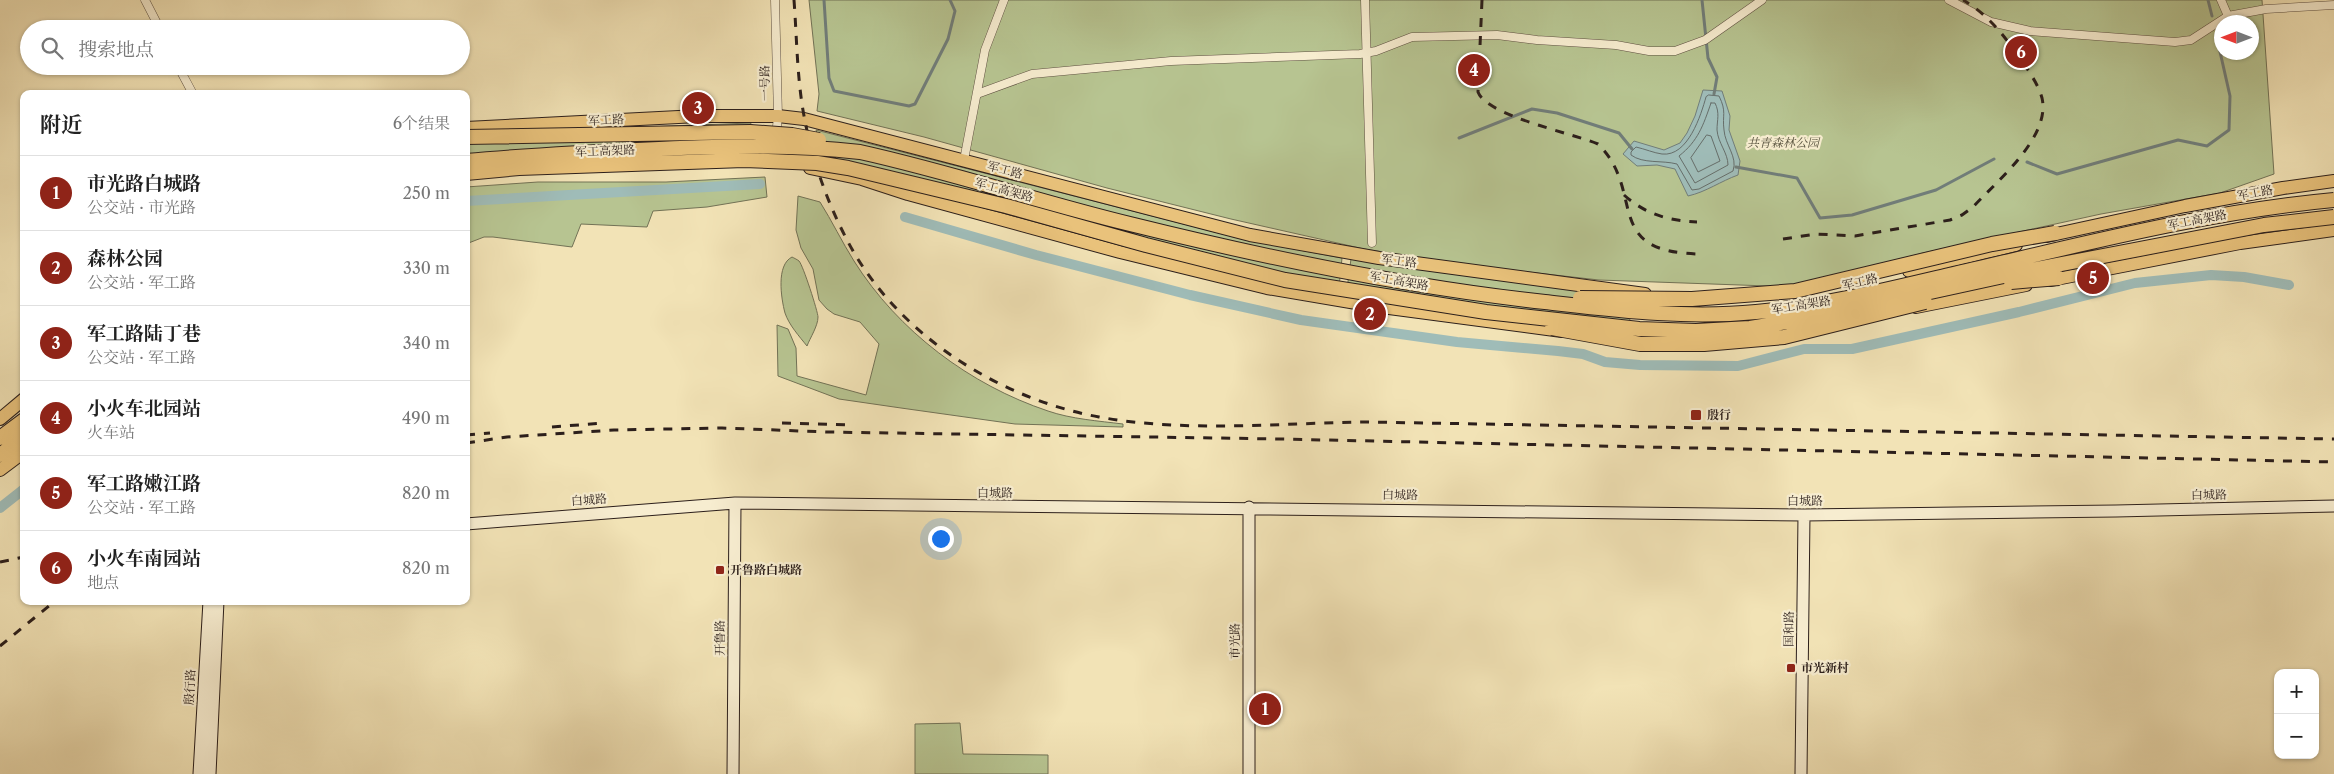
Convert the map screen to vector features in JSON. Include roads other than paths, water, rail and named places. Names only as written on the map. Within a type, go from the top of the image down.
[{"type":"highway","points":[[470,137],[750,132],[816,139],[860,152]]},
{"type":"highway","name":"军工高架路","points":[[470,161],[554,153],[743,146],[816,147],[860,152],[1127,224],[1287,260],[1405,283],[1527,300],[1663,314],[1709,315],[1758,312],[1837,300],[2132,233],[2220,216],[2334,200]]},
{"type":"highway","name":"军工高架路","points":[[470,173],[519,168],[744,160],[816,163],[848,168],[997,204],[1146,246],[1285,280],[1486,312],[1639,329],[1696,331],[1750,328],[1811,318],[2036,269],[2264,225],[2334,217]]},
{"type":"highway","points":[[1527,300],[1631,297],[1692,299],[1795,291],[1992,244],[2055,233]]},
{"type":"highway","points":[[1486,312],[1544,327],[1640,344],[1704,344],[1784,337],[1999,283],[2060,278]]},
{"type":"highway","points":[[0,438],[20,423]]},
{"type":"highway","points":[[0,456],[20,440]]},
{"type":"main road","name":"军工路","points":[[470,128],[698,116],[778,116],[804,119],[1250,235],[1379,258],[1686,300],[1756,300],[1799,296],[1992,252],[2055,233],[2263,192],[2334,181]]},
{"type":"main road","points":[[470,179],[697,164],[791,165],[862,179],[908,194],[1120,252],[1267,288],[1469,320],[1626,338],[1675,339],[1763,336],[2240,243],[2334,230]]},
{"type":"main road","points":[[0,419],[20,402]]},
{"type":"main road","points":[[0,470],[20,455]]},
{"type":"street","points":[[145,0],[155,20]]},
{"type":"street","name":"一号路","points":[[774,164],[778,116],[775,0]]},
{"type":"street","points":[[964,160],[984,50],[1004,0]]},
{"type":"street","points":[[1365,0],[1372,243]]},
{"type":"street","points":[[977,94],[1032,74],[1170,61],[1367,52],[1412,37],[1497,34],[1537,40],[1616,45],[1649,51],[1675,51],[1705,40],[1762,0]]},
{"type":"street","points":[[1949,0],[1991,22],[2030,31],[2175,42],[2190,40],[2214,25]]},
{"type":"street","points":[[2221,0],[2228,15]]},
{"type":"street","points":[[2233,15],[2266,9],[2334,5]]},
{"type":"street","points":[[183,75],[191,90]]},
{"type":"street","name":"白城路","points":[[470,524],[735,503],[978,507],[1249,507],[1804,515],[2334,506]]},
{"type":"street","name":"开鲁路","points":[[733,774],[735,503]]},
{"type":"street","name":"市光路","points":[[1249,507],[1249,774]]},
{"type":"street","name":"国和路","points":[[1801,774],[1804,515]]},
{"type":"street","name":"殷行路","points":[[199,774],[209,605]]},
{"type":"street","name":"殷行路","points":[[210,774],[218,605]]},
{"type":"water","points":[[1703,90],[1722,91],[1730,116],[1729,130],[1740,161],[1738,175],[1688,196],[1675,169],[1657,165],[1637,166],[1623,154],[1634,141],[1664,150],[1680,143],[1695,116]]},
{"type":"waterway","points":[[824,0],[829,78],[834,91],[909,106],[915,104],[948,39],[955,11],[950,0]]},
{"type":"waterway","points":[[1702,0],[1708,58],[1717,77],[1714,94]]},
{"type":"waterway","points":[[2208,0],[2212,16]]},
{"type":"waterway","points":[[2027,162],[2057,174],[2178,140],[2207,146],[2229,130],[2230,96],[2222,60]]},
{"type":"waterway","points":[[1459,138],[1532,109],[1557,113],[1619,133],[1632,149]]},
{"type":"waterway","points":[[1736,167],[1797,178],[1820,218],[1852,215],[1936,190],[1994,159]]},
{"type":"waterway","points":[[470,201],[760,184]]},
{"type":"waterway","points":[[905,217],[1036,255],[1190,295],[1301,320],[1457,342],[1583,354],[1605,362],[1640,365],[1738,366],[1804,349],[1852,349],[2019,312],[2135,283],[2211,275],[2244,277],[2289,285]]},
{"type":"waterway","points":[[0,508],[20,492]]},
{"type":"railway","points":[[794,0],[800,91],[812,151],[832,208],[865,271],[890,302],[919,330],[951,355],[986,377],[1060,408],[1132,422],[1199,426],[1367,422],[2334,439]]},
{"type":"railway","points":[[1482,0],[1478,92],[1485,101],[1513,116],[1598,144],[1612,162],[1621,181],[1630,217],[1637,231],[1649,243],[1670,251],[1701,254]]},
{"type":"railway","points":[[1783,239],[1816,234],[1855,236],[1950,220],[1962,215],[1973,207],[2020,157],[2038,128],[2043,113],[2040,92],[2028,70],[1999,31],[1986,17],[1963,0]]},
{"type":"railway","points":[[1624,195],[1649,212],[1667,218],[1697,222]]},
{"type":"railway","points":[[552,427],[604,423]]},
{"type":"railway","points":[[782,423],[854,425]]},
{"type":"railway","points":[[470,442],[507,437],[614,430],[722,428],[828,432],[1280,439],[2334,462]]},
{"type":"railway","points":[[470,435],[490,433]]},
{"type":"railway","points":[[0,562],[20,558]]},
{"type":"railway","points":[[0,646],[50,605]]},
{"type":"place","name":"小火车南园站","points":[[2021,52]]},
{"type":"place","name":"小火车北园站","points":[[1474,70]]},
{"type":"place","name":"军工路陆丁巷","points":[[698,108]]},
{"type":"place","name":"军工路嫩江路","points":[[2093,278]]},
{"type":"place","name":"森林公园","points":[[1370,314]]},
{"type":"place","name":"殷行","points":[[1696,415]]},
{"type":"place","name":"开鲁路白城路","points":[[720,570]]},
{"type":"place","name":"市光新村","points":[[1791,668]]},
{"type":"place","name":"市光路白城路","points":[[1265,709]]},
{"type":"park label","name":"共青森林公园","points":[[1783,143]]}]
